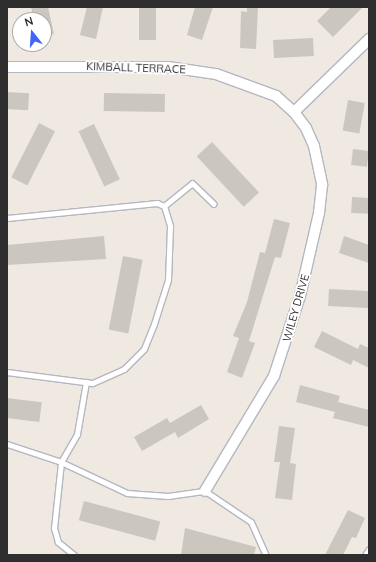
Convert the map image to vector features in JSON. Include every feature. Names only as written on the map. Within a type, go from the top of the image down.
[{"type":"street","points":[[294,112],[369,39]]},
{"type":"street","name":"KIMBALL TERRACE","points":[[7,67],[168,67],[196,70],[264,90],[294,112]]},
{"type":"street","name":"WILEY DRIVE","points":[[205,491],[274,376],[307,266],[319,213],[322,185],[314,146],[294,112]]},
{"type":"lane","points":[[7,218],[144,204],[164,206],[192,183],[214,204]]},
{"type":"lane","points":[[7,372],[92,383],[124,369],[144,349],[168,280],[170,226],[164,206]]},
{"type":"lane","points":[[74,555],[58,542],[54,528],[61,462],[76,434],[86,382]]},
{"type":"lane","points":[[7,444],[61,462],[127,493],[168,496],[205,491],[251,522],[266,555]]},
{"type":"lane","points":[[365,555],[369,549]]},
{"type":"building","points":[[31,7],[48,7],[49,12],[32,12]]},
{"type":"building","points":[[87,7],[103,7],[96,39],[80,35]]},
{"type":"building","points":[[139,7],[156,7],[156,40],[139,40]]},
{"type":"building","points":[[195,7],[213,7],[202,40],[187,35]]},
{"type":"building","points":[[247,7],[258,7],[256,49],[240,48],[241,11],[247,12]]},
{"type":"building","points":[[331,7],[363,7],[333,37],[317,21]]},
{"type":"building","points":[[313,38],[314,56],[274,58],[273,40]]},
{"type":"building","points":[[7,92],[29,93],[28,110],[7,109]]},
{"type":"building","points":[[104,93],[165,94],[165,112],[104,111]]},
{"type":"building","points":[[348,100],[365,103],[359,133],[343,131]]},
{"type":"building","points":[[39,123],[55,131],[27,186],[11,177]]},
{"type":"building","points":[[94,124],[120,179],[104,186],[79,131]]},
{"type":"building","points":[[212,142],[259,192],[244,207],[197,156]]},
{"type":"building","points":[[353,149],[369,151],[367,167],[351,165]]},
{"type":"building","points":[[352,197],[369,198],[368,214],[351,213]]},
{"type":"building","points":[[274,219],[290,223],[281,258],[275,257],[249,341],[255,343],[242,378],[227,372],[239,338],[233,336],[247,302],[260,252],[265,253]]},
{"type":"building","points":[[104,236],[106,259],[7,265],[7,245]]},
{"type":"building","points":[[344,236],[369,245],[369,263],[339,253]]},
{"type":"building","points":[[123,256],[143,260],[128,333],[109,330]]},
{"type":"building","points":[[329,289],[369,291],[368,308],[328,306]]},
{"type":"building","points":[[322,331],[358,349],[360,344],[369,348],[369,368],[353,360],[351,365],[314,347]]},
{"type":"building","points":[[300,385],[340,396],[338,402],[369,410],[369,427],[333,418],[335,412],[296,402]]},
{"type":"building","points":[[7,398],[42,402],[39,422],[7,418]]},
{"type":"building","points":[[201,405],[209,419],[178,438],[175,432],[142,451],[134,437],[167,418],[170,423]]},
{"type":"building","points":[[279,426],[295,428],[290,463],[296,464],[292,500],[275,498],[280,462],[274,462]]},
{"type":"building","points":[[84,501],[160,521],[155,541],[79,520]]},
{"type":"building","points":[[348,510],[365,518],[356,538],[352,537],[343,555],[325,555]]},
{"type":"building","points":[[185,528],[256,547],[254,555],[181,555]]}]
